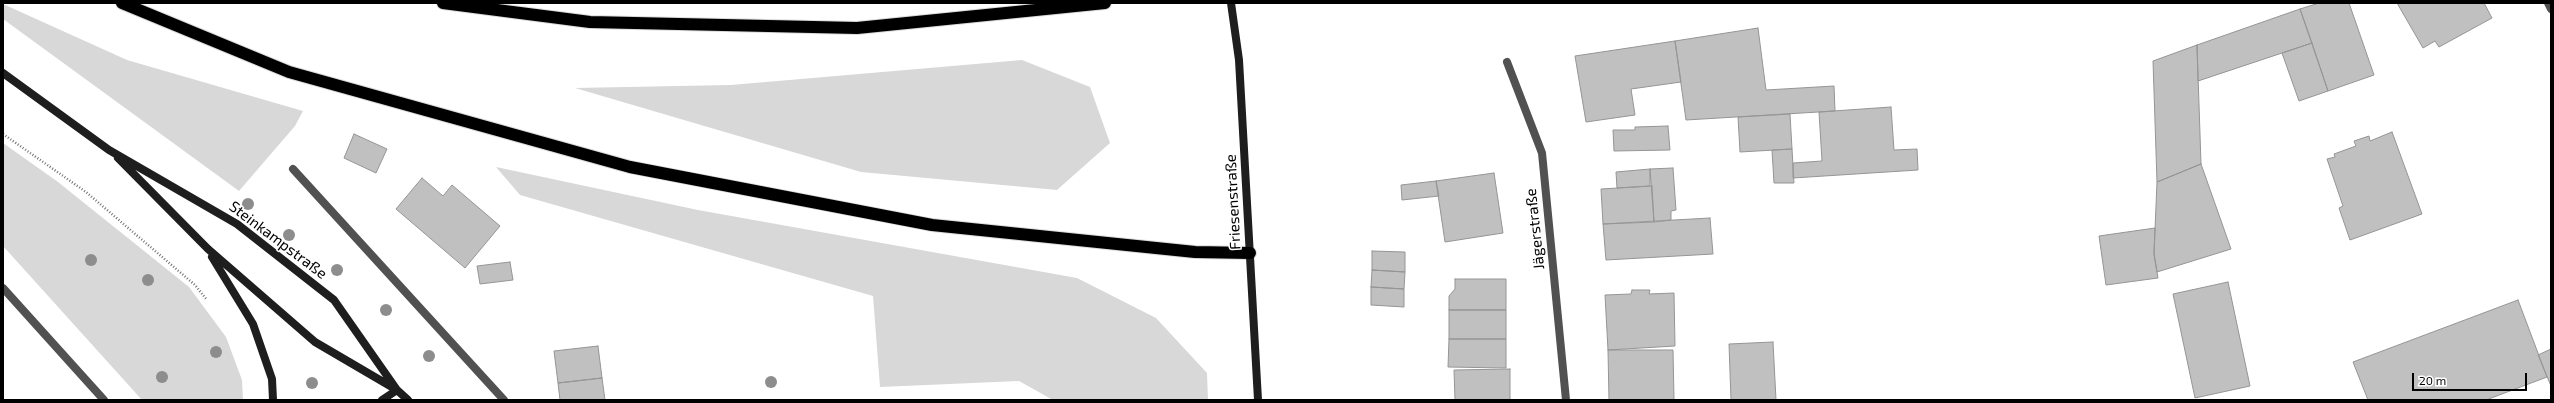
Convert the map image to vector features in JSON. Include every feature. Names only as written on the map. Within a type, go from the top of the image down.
[{"type":"highway","points":[[122,3],[290,72],[630,167],[932,225],[1195,252],[1250,252]]},
{"type":"highway","points":[[443,3],[590,22],[858,28],[1106,3]]},
{"type":"main road","name":"Friesenstraße","points":[[1231,3],[1239,60],[1258,400]]},
{"type":"main road","name":"Steinkampstraße","points":[[3,73],[110,150],[237,224],[334,300],[397,390]]},
{"type":"main road","name":"Steinkampstraße","points":[[110,150],[208,249],[314,342],[397,390],[408,400]]},
{"type":"main road","points":[[208,249],[253,324],[272,379],[272,400]]},
{"type":"main road","points":[[382,400],[397,390]]},
{"type":"main road","points":[[393,400],[397,390]]},
{"type":"street","points":[[2548,3],[2551,9]]},
{"type":"street","name":"Jägerstraße","points":[[1507,62],[1542,153],[1566,400]]},
{"type":"street","points":[[292,169],[504,400]]},
{"type":"street","points":[[3,288],[104,400]]},
{"type":"path","points":[[3,134],[86,192],[195,285],[209,303]]},
{"type":"shaded area","points":[[3,4],[127,60],[303,111],[295,126],[239,191],[3,19]]},
{"type":"shaded area","points":[[1022,60],[1090,87],[1110,143],[1057,190],[861,172],[575,88],[731,85]]},
{"type":"shaded area","points":[[3,143],[58,182],[189,287],[226,337],[242,380],[243,400],[142,400],[3,246]]},
{"type":"shaded area","points":[[496,167],[698,210],[1077,278],[1156,318],[1207,373],[1208,400],[1053,400],[1019,381],[880,387],[873,296],[520,195]]},
{"type":"building","points":[[2319,3],[2349,3],[2374,75],[2328,91],[2300,9]]},
{"type":"building","points":[[2397,3],[2484,3],[2492,18],[2439,47],[2435,41],[2423,48]]},
{"type":"building","points":[[2300,9],[2312,43],[2198,81],[2197,45]]},
{"type":"building","points":[[1758,28],[1766,90],[1834,86],[1835,111],[1686,120],[1675,41]]},
{"type":"building","points":[[1675,41],[1681,82],[1631,89],[1635,115],[1586,122],[1575,56]]},
{"type":"building","points":[[2312,43],[2328,91],[2299,101],[2282,53]]},
{"type":"building","points":[[2197,45],[2201,164],[2157,182],[2153,61]]},
{"type":"building","points":[[1891,107],[1894,150],[1917,149],[1918,170],[1793,178],[1793,163],[1822,161],[1819,112]]},
{"type":"building","points":[[1790,114],[1792,149],[1740,152],[1738,117]]},
{"type":"building","points":[[1668,126],[1670,150],[1614,151],[1613,130],[1635,130],[1635,127]]},
{"type":"building","points":[[2392,132],[2422,214],[2350,240],[2339,208],[2343,206],[2327,159],[2335,157],[2334,154],[2356,146],[2354,141],[2369,136],[2370,141]]},
{"type":"building","points":[[354,134],[387,149],[376,173],[344,158]]},
{"type":"building","points":[[1792,149],[1794,183],[1774,183],[1772,150]]},
{"type":"building","points":[[2201,164],[2231,249],[2157,272],[2154,254],[2157,182]]},
{"type":"building","points":[[1673,168],[1676,210],[1671,211],[1671,220],[1654,222],[1650,169]]},
{"type":"building","points":[[1650,169],[1650,186],[1617,188],[1616,172]]},
{"type":"building","points":[[1494,173],[1503,233],[1445,242],[1436,181]]},
{"type":"building","points":[[422,178],[443,196],[452,185],[500,226],[465,268],[396,209]]},
{"type":"building","points":[[1436,181],[1439,196],[1402,200],[1401,185]]},
{"type":"building","points":[[1652,186],[1654,222],[1603,224],[1601,189]]},
{"type":"building","points":[[1710,218],[1713,254],[1606,260],[1603,224]]},
{"type":"building","points":[[2155,228],[2154,254],[2158,278],[2106,285],[2099,236]]},
{"type":"building","points":[[1372,251],[1405,252],[1405,272],[1372,270]]},
{"type":"building","points":[[510,262],[513,280],[480,284],[477,266]]},
{"type":"building","points":[[1372,270],[1405,272],[1404,289],[1371,287]]},
{"type":"building","points":[[1455,279],[1506,279],[1506,310],[1449,310],[1449,296],[1455,289]]},
{"type":"building","points":[[2228,282],[2250,386],[2195,398],[2173,294]]},
{"type":"building","points":[[1371,287],[1404,289],[1404,307],[1371,305]]},
{"type":"building","points":[[1632,290],[1650,290],[1649,294],[1674,293],[1675,346],[1608,350],[1605,295],[1631,294]]},
{"type":"building","points":[[2518,300],[2547,377],[2486,400],[2368,400],[2353,362]]},
{"type":"building","points":[[1449,310],[1506,310],[1506,339],[1449,339]]},
{"type":"building","points":[[1449,339],[1506,339],[1506,368],[1448,367]]},
{"type":"building","points":[[1773,342],[1776,400],[1731,400],[1729,344]]},
{"type":"building","points":[[598,346],[602,378],[558,383],[554,351]]},
{"type":"building","points":[[2551,349],[2551,386],[2538,355]]},
{"type":"building","points":[[1608,350],[1673,350],[1674,400],[1609,400]]},
{"type":"building","points":[[1510,369],[1510,400],[1455,400],[1454,370]]},
{"type":"building","points":[[602,378],[605,400],[560,400],[558,383]]}]
